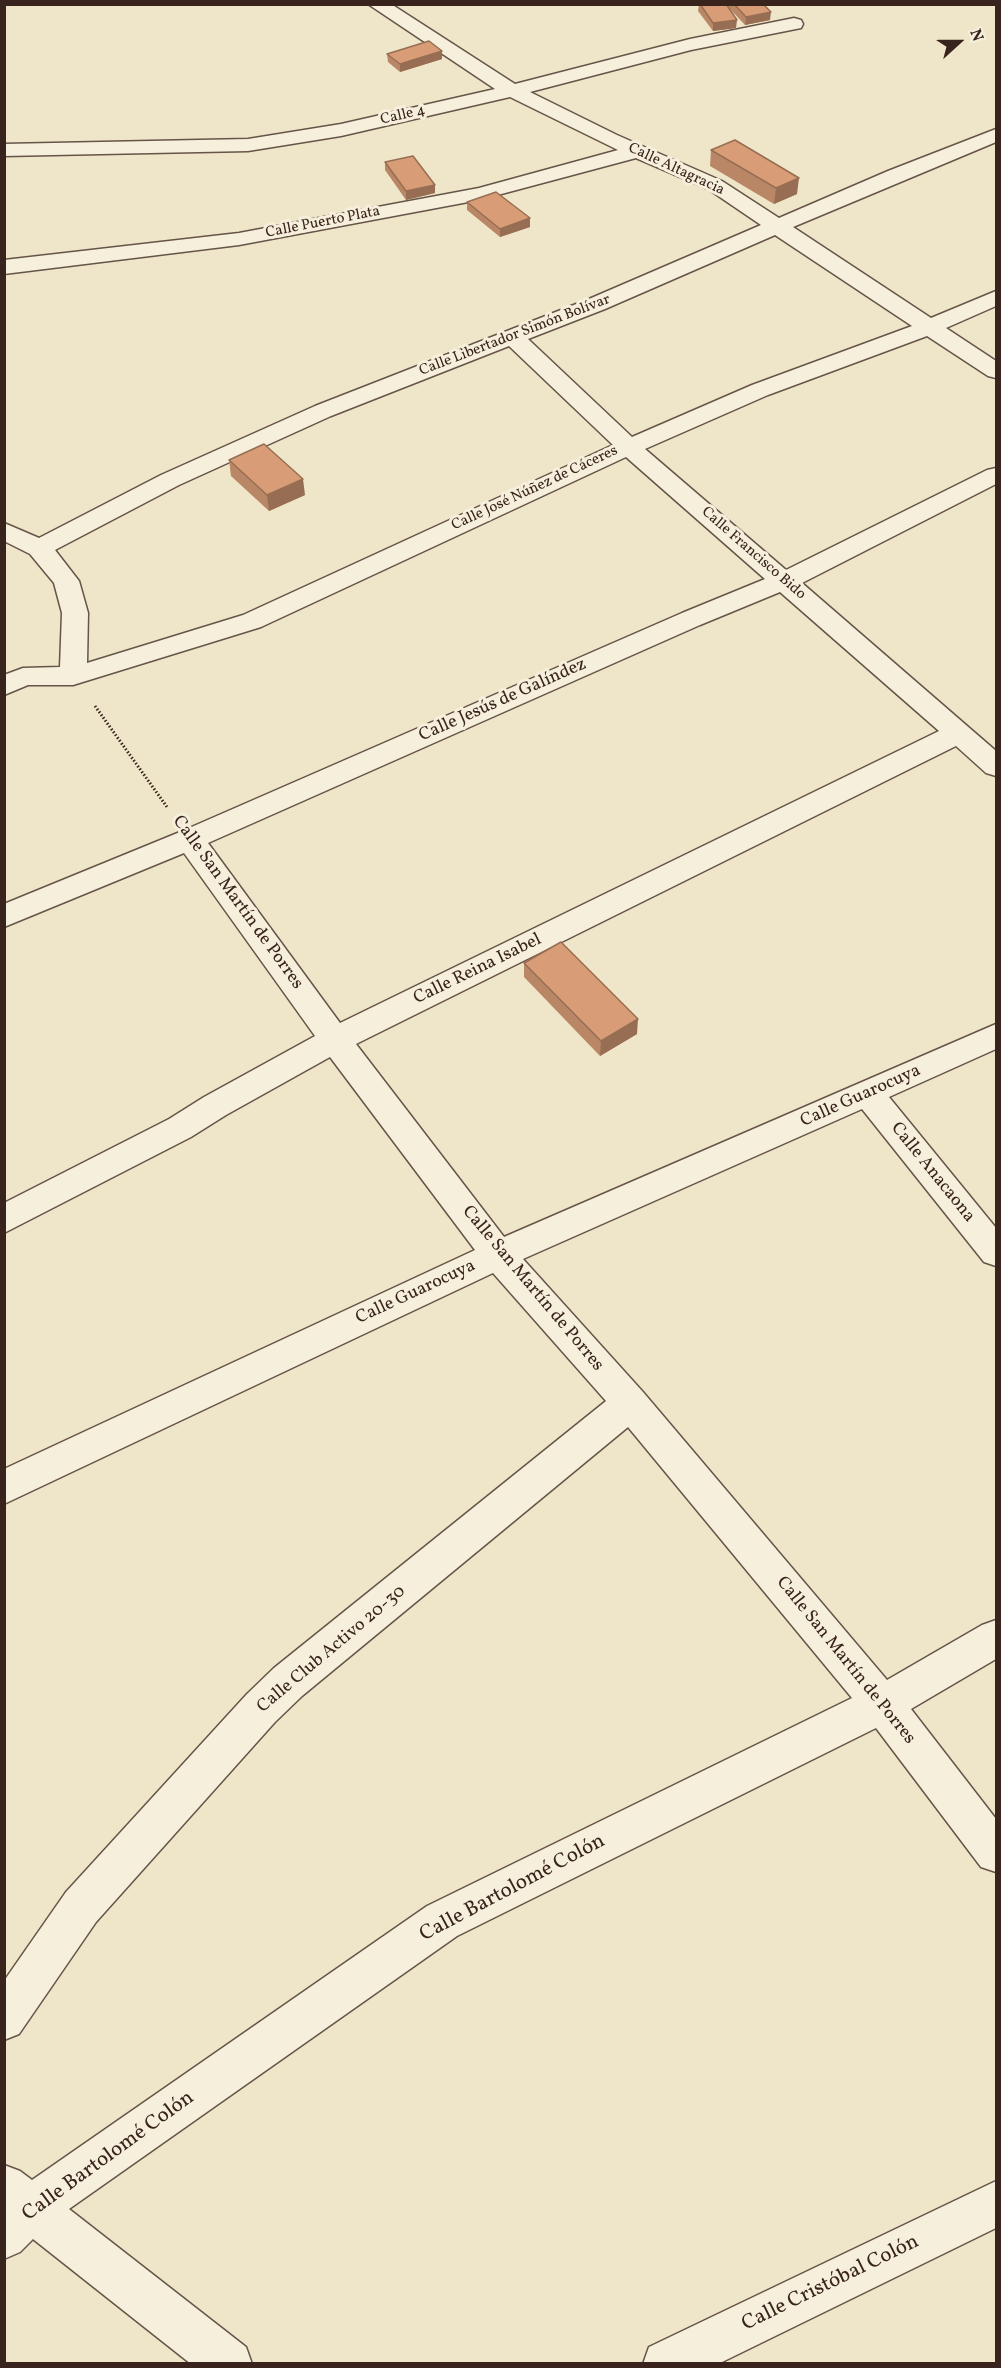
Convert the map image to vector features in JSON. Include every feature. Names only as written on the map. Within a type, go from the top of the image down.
[{"type":"street","name":"Calle Altagracia","points":[[377,4],[512,91],[637,151],[715,185],[996,371]]},
{"type":"street","name":"Calle 4","points":[[4,150],[248,145],[341,130],[512,91],[690,45],[794,24]]},
{"type":"street","name":"Calle Libertador Simón Bolívar","points":[[39,548],[170,480],[323,411],[597,304],[894,175],[996,135]]},
{"type":"street","name":"Calle Puerto Plata","points":[[4,267],[239,239],[479,194],[637,151]]},
{"type":"street","name":"Calle José Núñez de Cáceres","points":[[4,686],[23,677],[73,676],[252,621],[629,447],[760,390],[930,327],[996,298]]},
{"type":"street","name":"Calle Francisco Bido","points":[[513,336],[629,447],[996,766]]},
{"type":"street","name":"Calle Jesús de Galíndez","points":[[4,916],[190,839],[691,619],[785,581],[996,476]]},
{"type":"street","points":[[4,531],[39,548],[66,580],[75,613],[73,676]]},
{"type":"street","name":"Calle Reina Isabel","points":[[4,1219],[180,1128],[215,1106],[336,1040],[957,734]]},
{"type":"street","name":"Calle San Martín de Porres","points":[[190,839],[336,1040],[498,1255],[630,1403],[882,1704],[996,1852]]},
{"type":"street","name":"Calle Guarocuya","points":[[4,1487],[498,1255],[996,1036]]},
{"type":"street","name":"Calle Anacaona","points":[[868,1094],[996,1252]]},
{"type":"street","name":"Calle Club Activo 20-30","points":[[4,2019],[81,1907],[261,1708],[288,1682],[630,1403]]},
{"type":"street","name":"Calle Bartolomé Colón","points":[[14,2210],[442,1922],[882,1704],[996,1638]]},
{"type":"street","name":"Calle Cristóbal Colón","points":[[666,2364],[996,2204]]},
{"type":"street","points":[[14,2210],[229,2364]]},
{"type":"path","name":"Calle San Martín de Porres","points":[[73,676],[190,839]]},
{"type":"building","points":[[700,4],[726,4],[737,20],[713,23]]},
{"type":"building","points":[[734,4],[763,4],[771,12],[746,17]]},
{"type":"building","points":[[429,41],[442,51],[400,64],[387,54]]},
{"type":"building","points":[[735,140],[799,178],[776,188],[711,150]]},
{"type":"building","points":[[413,156],[435,185],[406,191],[385,162]]},
{"type":"building","points":[[496,192],[530,218],[500,229],[467,202]]},
{"type":"building","points":[[264,444],[303,479],[267,495],[229,460]]},
{"type":"building","points":[[561,942],[638,1019],[601,1041],[524,963]]}]
